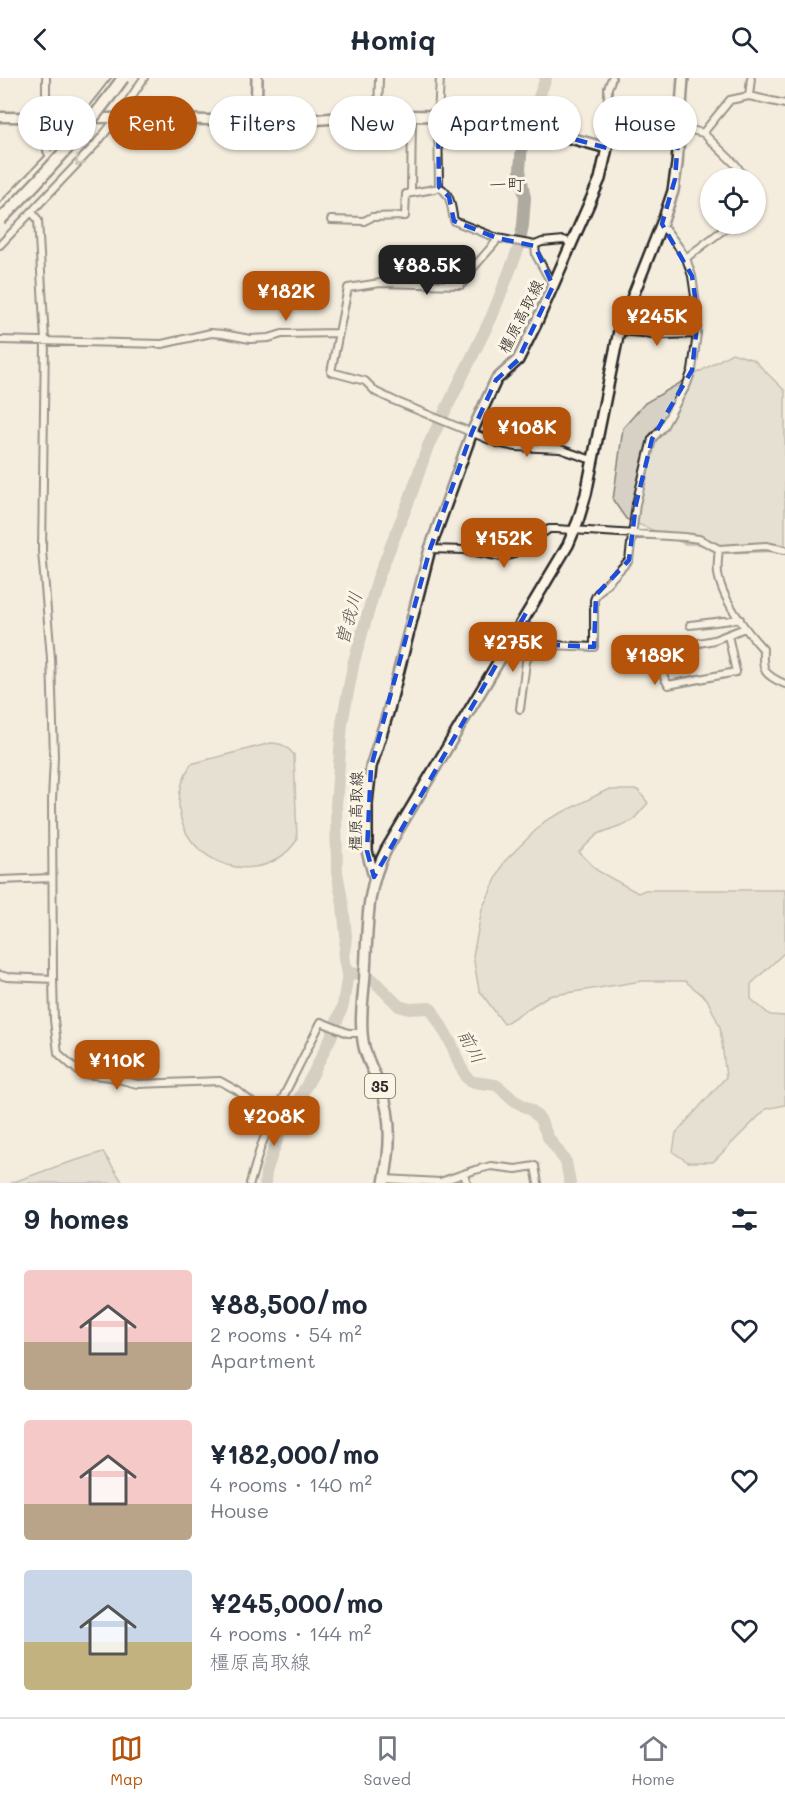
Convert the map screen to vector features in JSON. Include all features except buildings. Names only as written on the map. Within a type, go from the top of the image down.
[{"type":"highway","points":[[0,220],[71,146],[123,78]]},
{"type":"main road","points":[[257,78],[257,96]]},
{"type":"main road","name":"橿原高取線","points":[[683,96],[684,78]]},
{"type":"main road","name":"橿原高取線","points":[[374,877],[367,851],[367,803],[371,767],[388,713],[430,549],[472,432],[496,380],[518,360],[600,180],[607,150]]},
{"type":"main road","name":"橿原高取線","points":[[385,1181],[390,1150],[390,1124],[385,1099],[366,1055],[362,1033],[369,907],[374,877],[386,850],[562,555],[574,531],[586,494],[619,331],[673,191],[678,150]]},
{"type":"street","points":[[46,78],[46,96]]},
{"type":"street","points":[[96,105],[116,78]]},
{"type":"street","points":[[132,96],[144,78]]},
{"type":"street","points":[[379,78],[379,96]]},
{"type":"street","points":[[439,96],[440,78]]},
{"type":"street","points":[[608,96],[608,88],[612,78]]},
{"type":"street","points":[[749,96],[751,78]]},
{"type":"street","points":[[702,133],[730,100],[749,96],[785,104]]},
{"type":"street","points":[[0,117],[18,117]]},
{"type":"street","points":[[0,245],[108,129]]},
{"type":"street","points":[[697,132],[702,133],[738,168]]},
{"type":"street","points":[[47,150],[50,157]]},
{"type":"street","points":[[0,208],[57,150]]},
{"type":"street","points":[[411,192],[412,150]]},
{"type":"street","points":[[438,150],[439,187]]},
{"type":"street","points":[[331,220],[405,216],[406,194],[439,187],[444,189],[449,197],[454,221],[500,239],[533,245],[564,240],[571,243]]},
{"type":"street","points":[[32,212],[38,220],[45,340],[42,551],[51,669],[54,757],[53,979],[58,1053],[84,1074],[110,1077],[137,1084],[220,1081],[238,1091],[272,1119]]},
{"type":"street","points":[[532,644],[594,647],[594,600],[598,591],[629,560],[636,504],[652,439],[663,427],[687,384],[692,370],[698,317],[692,276],[686,258],[667,231],[660,227]]},
{"type":"street","points":[[686,258],[718,234]]},
{"type":"street","points":[[500,239],[467,274],[461,285],[380,283],[348,288],[331,372],[365,381],[376,392],[497,443],[516,447],[560,448],[592,460]]},
{"type":"street","points":[[533,245],[553,286]]},
{"type":"street","points":[[619,331],[666,335],[697,334]]},
{"type":"street","points":[[0,340],[162,344],[211,333],[250,339],[269,338],[282,334],[339,333]]},
{"type":"street","points":[[430,549],[465,550],[502,557],[510,555],[549,529],[699,539],[719,549],[766,546],[785,550]]},
{"type":"street","points":[[719,549],[718,573],[722,587],[745,627],[763,649],[762,665],[766,674],[785,684]]},
{"type":"street","points":[[690,625],[740,619]]},
{"type":"street","points":[[520,709],[526,662],[532,644],[529,628],[521,621]]},
{"type":"street","points":[[728,636],[736,672],[668,685],[658,665],[660,656],[669,649],[728,636],[745,627]]},
{"type":"street","points":[[0,880],[52,878]]},
{"type":"street","points":[[0,975],[53,979]]},
{"type":"street","points":[[250,1183],[272,1119],[321,1022],[348,1032],[362,1033]]},
{"type":"street","points":[[385,1181],[440,1182],[491,1166],[516,1169],[535,1166],[538,1183]]},
{"type":"street","points":[[464,1174],[467,1183]]},
{"type":"highlighted area","points":[[438,116],[518,124],[607,148],[609,122],[679,127],[675,179],[662,224],[692,276],[698,317],[692,370],[652,439],[636,504],[629,560],[596,595],[594,647],[532,644],[526,613],[374,877],[367,851],[371,767],[430,549],[472,432],[496,380],[518,360],[553,286],[535,246],[497,238],[454,221],[449,197],[439,187]]},
{"type":"shaded area","points":[[732,353],[754,360],[785,391],[785,551],[726,553],[707,544],[685,544],[626,519],[613,500],[623,428],[645,403]]},
{"type":"shaded area","points":[[271,743],[284,746],[294,755],[297,840],[277,859],[254,867],[231,866],[209,856],[191,840],[181,818],[180,793],[191,764]]},
{"type":"shaded area","points":[[607,790],[638,790],[648,803],[632,821],[598,834],[579,852],[598,871],[638,893],[645,890],[785,890],[785,952],[751,984],[751,999],[770,1015],[785,1016],[785,1105],[766,1109],[713,1162],[688,1162],[673,1152],[676,1133],[726,1077],[720,1027],[707,999],[685,981],[642,981],[548,996],[504,1024],[479,990],[473,956],[482,909],[504,862],[545,821]]},
{"type":"shaded area","points":[[103,1152],[123,1183],[11,1183],[58,1166]]},
{"type":"waterway","name":"曽我川","points":[[265,1183],[266,1172],[279,1134],[313,1074],[343,1005],[348,973],[344,959],[346,936],[337,872],[336,806],[342,723],[354,661],[378,578],[428,446],[492,316],[519,247],[525,198],[520,170],[522,143],[546,78]]},
{"type":"waterway","name":"前川","points":[[348,973],[371,978],[399,1006],[432,1010],[468,1079],[496,1085],[540,1119],[548,1137],[566,1162],[570,1183]]},
{"type":"district","name":"一町","points":[[507,184]]}]
